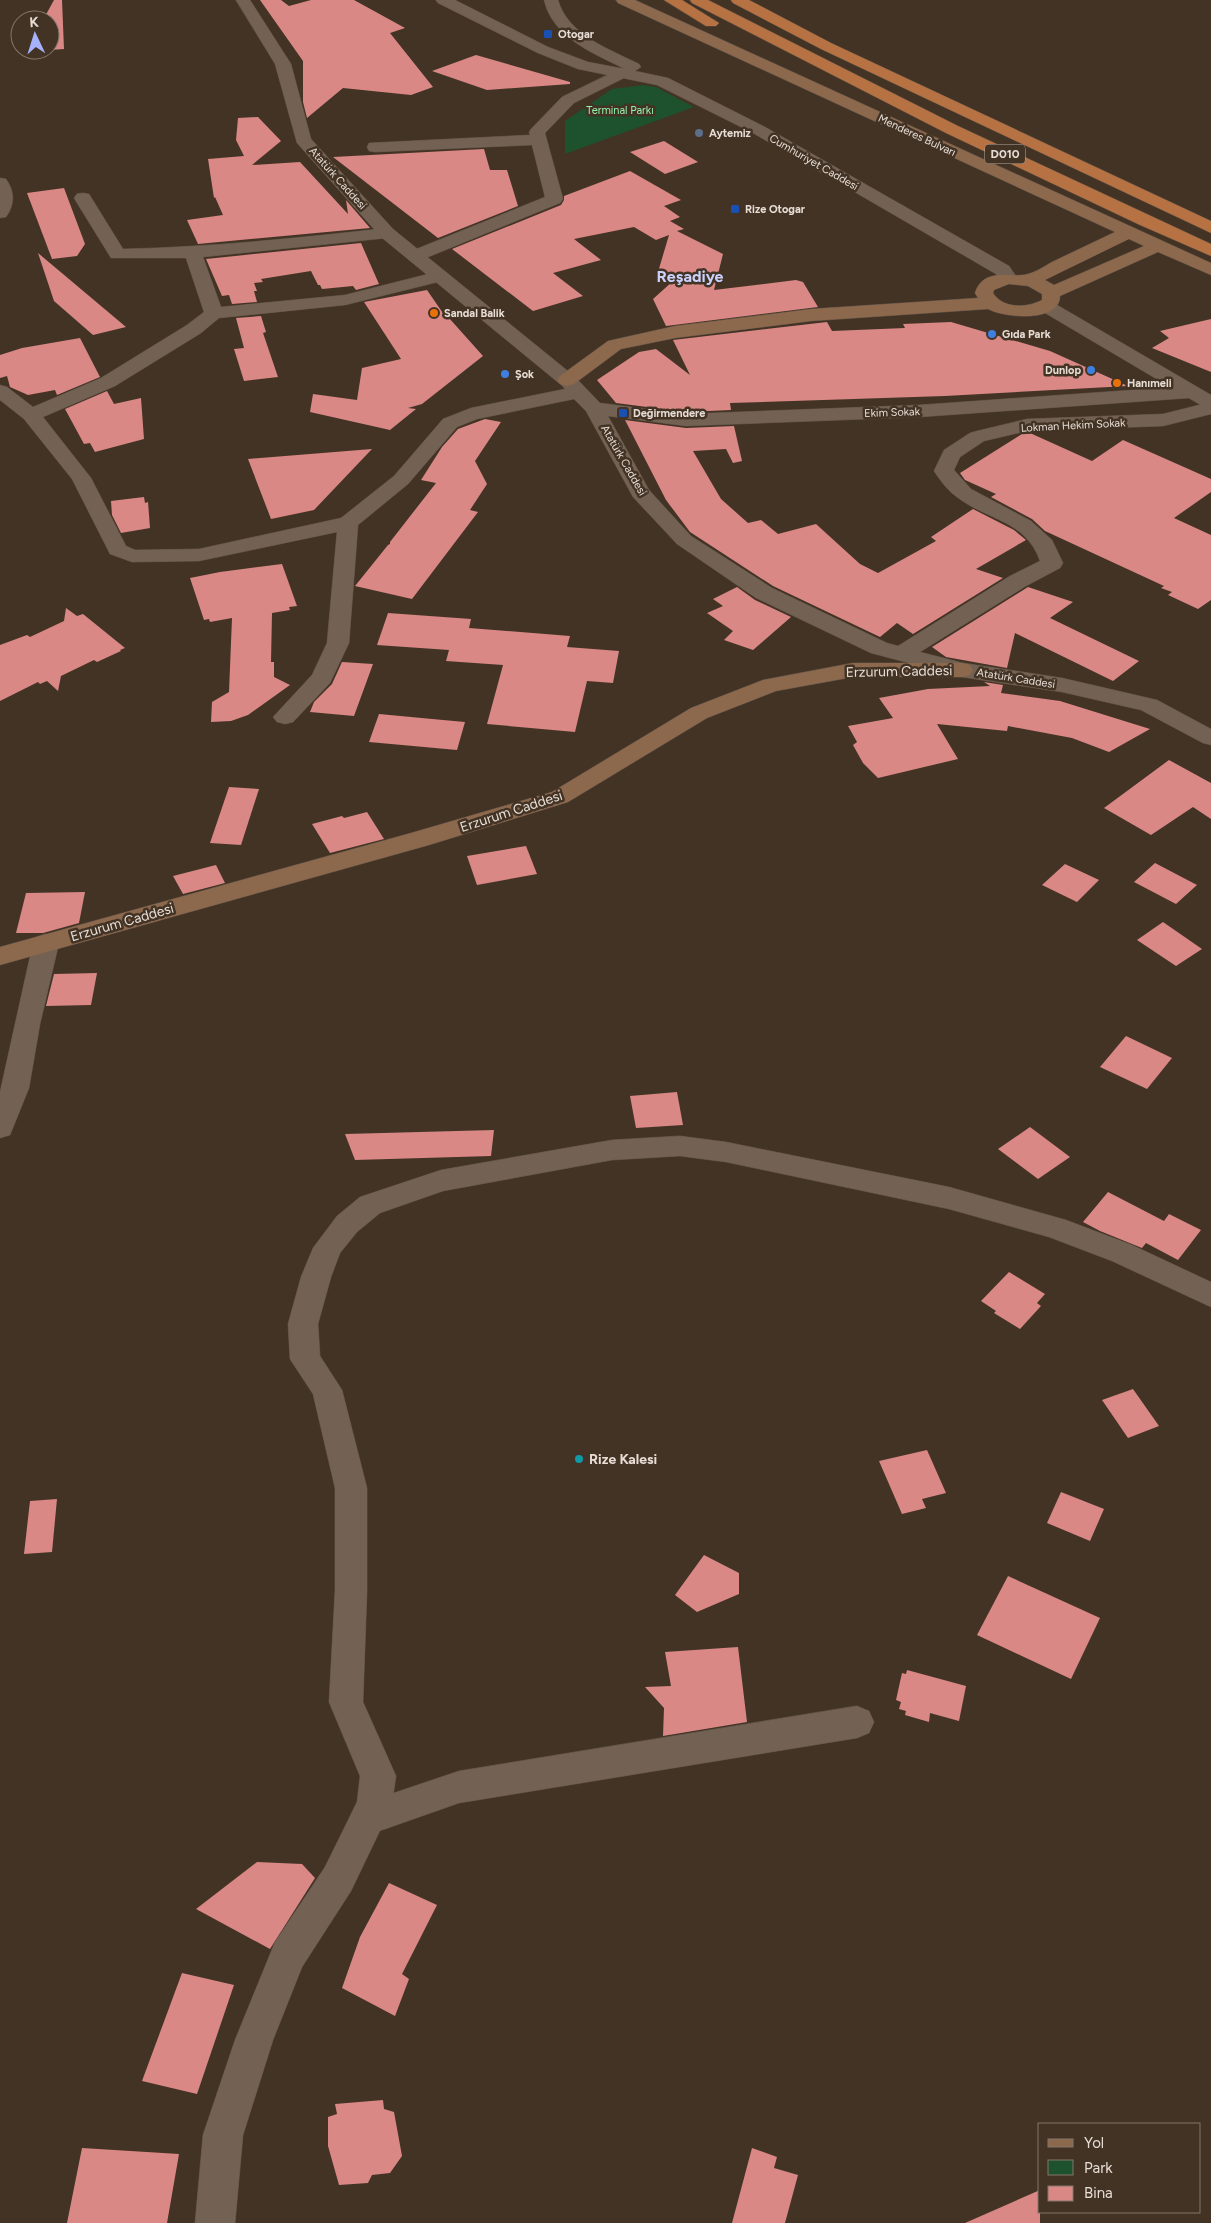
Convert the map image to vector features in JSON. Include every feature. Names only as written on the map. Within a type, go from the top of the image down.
[{"type":"highway","points":[[671,0],[797,67],[907,106]]},
{"type":"highway","name":"D010","points":[[697,0],[800,54],[1109,204],[1211,251]]},
{"type":"highway","name":"D010","points":[[738,0],[826,46],[1211,227]]},
{"type":"highway","points":[[772,0],[865,52],[1182,207],[1211,227]]},
{"type":"main road","name":"Menderes Bulvarı","points":[[623,0],[1211,270]]},
{"type":"main road","points":[[1030,280],[1128,232]]},
{"type":"main road","points":[[573,386],[615,344],[674,332],[811,315],[991,303],[1008,310],[1038,309],[1048,299],[1158,246]]},
{"type":"main road","points":[[991,303],[984,292],[986,288],[999,280],[1009,278],[1040,283],[1048,299]]},
{"type":"main road","name":"Erzurum Caddesi","points":[[0,956],[420,839],[560,797],[699,713],[771,685],[853,670],[962,670]]},
{"type":"street","name":"Atatürk Caddesi","points":[[243,0],[283,64],[303,140],[387,233],[573,386],[594,408],[640,493],[684,540],[764,593],[878,648],[962,670],[1062,685],[1149,705],[1211,738]]},
{"type":"street","name":"Cumhuriyet Caddesi","points":[[443,0],[542,30],[584,66],[662,81],[759,130],[1003,270],[1009,278]]},
{"type":"street","points":[[551,0],[556,16],[542,30],[588,44],[662,81]]},
{"type":"street","points":[[415,256],[554,199],[537,132],[568,100],[622,74]]},
{"type":"street","points":[[375,148],[539,140]]},
{"type":"street","points":[[0,183],[3,187],[4,206],[0,213]]},
{"type":"street","points":[[83,198],[117,254],[193,253],[277,246],[387,233]]},
{"type":"street","points":[[193,253],[214,313]]},
{"type":"street","points":[[31,414],[108,382],[194,329],[214,313],[345,300],[440,276]]},
{"type":"street","points":[[1048,299],[1189,392],[1211,403]]},
{"type":"street","points":[[0,391],[31,414],[81,478],[117,550],[132,556],[199,555],[348,523],[401,480],[450,423],[471,414],[573,386]]},
{"type":"street","name":"Ekim Sokak","points":[[594,408],[686,420],[919,411],[1189,392]]},
{"type":"street","name":"Lokman Hekim Sokak","points":[[901,654],[1018,581],[1052,563],[1046,544],[1024,525],[964,493],[944,471],[951,454],[978,437],[1027,425],[1163,420],[1211,408]]},
{"type":"street","points":[[285,717],[322,678],[338,643],[348,523]]},
{"type":"street","points":[[0,1128],[15,1088],[27,1024],[46,943]]},
{"type":"street","points":[[215,2223],[223,2134],[254,2040],[288,1955],[338,1879],[368,1818],[374,1804],[378,1776],[346,1702],[351,1591],[351,1488],[327,1390],[305,1359],[303,1324],[316,1277],[328,1248],[347,1224],[370,1204],[442,1181],[612,1150],[680,1146],[726,1152],[949,1198],[1056,1228],[1122,1253],[1211,1295]]},
{"type":"street","points":[[368,1818],[459,1786],[856,1722]]},
{"type":"green space","name":"Terminal Parkı","points":[[643,85],[656,87],[694,107],[565,154],[565,121],[612,89]]},
{"type":"building","points":[[54,0],[62,0],[64,49],[60,49],[60,10],[48,10]]},
{"type":"building","points":[[260,0],[281,0],[289,6],[311,0],[354,0],[405,28],[390,33],[433,87],[411,95],[343,88],[307,118],[303,102],[303,61]]},
{"type":"building","points":[[476,55],[570,82],[570,84],[487,90],[432,71]]},
{"type":"building","points":[[258,117],[281,141],[252,165],[300,162],[348,214],[346,200],[370,228],[198,244],[187,220],[223,215],[214,198],[208,159],[244,156],[236,140],[238,118]]},
{"type":"building","points":[[664,141],[698,162],[665,174],[630,152]]},
{"type":"building","points":[[484,149],[490,170],[507,170],[518,206],[438,238],[333,157]]},
{"type":"building","points":[[630,171],[681,200],[664,206],[680,217],[670,221],[684,229],[677,231],[723,254],[714,290],[796,280],[803,282],[818,307],[666,326],[653,299],[673,281],[658,272],[669,235],[656,240],[634,227],[574,239],[601,260],[553,273],[583,296],[533,311],[452,249],[561,205],[564,196]]},
{"type":"building","points":[[64,188],[85,244],[77,256],[52,259],[27,193]]},
{"type":"building","points":[[361,243],[379,284],[356,290],[353,286],[322,289],[311,271],[261,279],[263,282],[254,283],[257,291],[254,291],[257,302],[232,304],[229,295],[222,296],[206,259]]},
{"type":"building","points":[[38,253],[126,327],[93,335],[54,301]]},
{"type":"building","points":[[427,290],[447,319],[449,318],[483,356],[422,404],[408,408],[416,409],[390,430],[310,412],[313,394],[357,400],[362,368],[401,359],[364,302]]},
{"type":"building","points":[[261,316],[266,332],[263,333],[278,377],[244,381],[234,349],[244,348],[236,318]]},
{"type":"building","points":[[1211,319],[1211,372],[1152,348],[1169,338],[1160,331]]},
{"type":"building","points":[[827,322],[832,331],[905,328],[903,324],[951,322],[1050,351],[1128,386],[945,396],[730,403],[731,410],[686,412],[616,403],[597,380],[639,352],[656,349],[690,375],[673,340]]},
{"type":"building","points":[[80,338],[100,377],[57,395],[55,390],[28,395],[10,387],[7,376],[0,378],[0,355],[22,348]]},
{"type":"building","points":[[107,391],[114,404],[141,398],[144,439],[95,452],[90,443],[84,444],[65,409]]},
{"type":"building","points":[[485,419],[501,422],[475,461],[487,484],[470,510],[478,512],[412,599],[355,586],[390,544],[436,483],[421,480],[442,447],[458,429]]},
{"type":"building","points":[[625,420],[686,428],[734,426],[742,461],[733,463],[726,449],[693,451],[721,499],[748,523],[761,520],[778,534],[816,524],[860,564],[878,573],[936,541],[931,537],[973,509],[1014,530],[1026,540],[976,569],[1003,578],[913,634],[897,623],[880,637],[773,586],[690,532],[666,500]]},
{"type":"building","points":[[1030,433],[1092,461],[1123,440],[1211,479],[1211,492],[1174,518],[1211,535],[1211,600],[1198,609],[1168,595],[1172,592],[1161,588],[1164,586],[1045,531],[1032,519],[991,497],[996,494],[965,480],[960,473],[1022,434]]},
{"type":"building","points":[[372,449],[314,510],[271,519],[248,459]]},
{"type":"building","points":[[144,497],[145,503],[148,502],[150,528],[121,533],[112,515],[111,501]]},
{"type":"building","points":[[282,564],[297,606],[289,607],[290,610],[272,613],[271,662],[274,662],[274,677],[290,685],[248,715],[231,721],[211,722],[212,702],[229,692],[232,618],[210,622],[209,619],[204,620],[190,578]]},
{"type":"building","points":[[737,587],[755,600],[791,617],[753,650],[724,640],[733,631],[707,613],[723,606],[713,599]]},
{"type":"building","points":[[1028,587],[1073,602],[1050,618],[1139,661],[1113,681],[1015,633],[1007,668],[946,657],[932,647]]},
{"type":"building","points":[[66,608],[77,616],[83,614],[125,648],[97,662],[94,660],[61,676],[58,691],[47,681],[40,684],[38,682],[0,701],[0,645],[27,635],[30,637],[64,621]]},
{"type":"building","points":[[388,613],[471,619],[469,628],[570,636],[567,647],[619,651],[613,683],[587,681],[575,732],[487,724],[503,665],[446,661],[449,650],[377,645]]},
{"type":"building","points":[[342,662],[373,664],[354,716],[310,712],[314,702],[332,684]]},
{"type":"building","points":[[984,682],[1003,685],[1001,693],[1060,701],[1150,729],[1109,752],[1072,738],[1008,726],[1007,731],[937,724],[958,759],[878,778],[863,763],[853,745],[857,742],[848,726],[893,718],[879,698],[928,689],[990,686]]},
{"type":"building","points":[[379,714],[465,722],[457,750],[369,742]]},
{"type":"building","points":[[1169,760],[1211,783],[1211,819],[1193,807],[1151,835],[1104,808]]},
{"type":"building","points":[[229,787],[259,789],[241,845],[210,843]]},
{"type":"building","points":[[367,812],[384,839],[330,853],[312,824],[342,816],[344,818]]},
{"type":"building","points":[[526,846],[537,874],[477,885],[467,856]]},
{"type":"building","points":[[1155,863],[1197,885],[1176,904],[1134,882]]},
{"type":"building","points":[[1065,864],[1099,880],[1077,902],[1042,885]]},
{"type":"building","points":[[216,865],[225,883],[183,894],[173,876]]},
{"type":"building","points":[[85,892],[79,923],[43,933],[16,933],[26,893]]},
{"type":"building","points":[[1163,922],[1202,949],[1176,966],[1137,940]]},
{"type":"building","points":[[97,973],[91,1005],[46,1006],[54,974]]},
{"type":"building","points":[[1126,1036],[1172,1058],[1147,1089],[1100,1067]]},
{"type":"building","points":[[677,1092],[683,1125],[636,1128],[630,1096]]},
{"type":"building","points":[[1030,1127],[1070,1157],[1038,1179],[998,1149]]},
{"type":"building","points":[[494,1130],[491,1156],[355,1160],[345,1134]]},
{"type":"building","points":[[1108,1192],[1164,1221],[1169,1214],[1201,1230],[1178,1260],[1146,1243],[1142,1248],[1100,1231],[1083,1222]]},
{"type":"building","points":[[1009,1272],[1045,1294],[1037,1303],[1041,1306],[1020,1329],[994,1313],[996,1311],[981,1301]]},
{"type":"building","points":[[1133,1389],[1159,1426],[1128,1438],[1102,1400]]},
{"type":"building","points":[[927,1450],[946,1493],[922,1499],[926,1508],[902,1514],[879,1461]]},
{"type":"building","points":[[1061,1492],[1104,1509],[1090,1541],[1047,1523]]},
{"type":"building","points":[[57,1499],[52,1552],[24,1554],[30,1501]]},
{"type":"building","points":[[704,1555],[739,1573],[739,1594],[697,1612],[675,1595]]},
{"type":"building","points":[[1008,1576],[1100,1618],[1071,1679],[977,1635]]},
{"type":"building","points":[[738,1647],[747,1722],[663,1736],[664,1708],[645,1687],[671,1686],[665,1652]]},
{"type":"building","points":[[907,1670],[966,1686],[959,1721],[930,1713],[929,1722],[905,1715],[906,1711],[899,1709],[901,1702],[896,1700],[902,1673],[906,1674]]},
{"type":"building","points":[[257,1862],[302,1864],[315,1878],[270,1949],[196,1909]]},
{"type":"building","points":[[389,1883],[437,1905],[402,1974],[409,1979],[395,2016],[342,1988],[360,1937]]},
{"type":"building","points":[[182,1973],[234,1985],[197,2094],[142,2081]]},
{"type":"building","points":[[383,2100],[384,2109],[394,2112],[402,2156],[390,2173],[372,2175],[368,2183],[339,2185],[328,2146],[328,2117],[337,2114],[335,2104]]},
{"type":"building","points":[[82,2148],[179,2154],[167,2223],[67,2223]]},
{"type":"building","points":[[752,2148],[777,2157],[774,2168],[798,2175],[785,2223],[732,2223]]},
{"type":"building","points":[[1038,2191],[1040,2223],[965,2223]]},
{"type":"place","name":"Otogar","points":[[548,34]]},
{"type":"place","name":"Aytemiz","points":[[699,133]]},
{"type":"place","name":"Rize Otogar","points":[[735,209]]},
{"type":"place","name":"Sandal Balik","points":[[434,313]]},
{"type":"place","name":"Gıda Park","points":[[992,334]]},
{"type":"place","name":"Dunlop","points":[[1091,370]]},
{"type":"place","name":"Şok","points":[[505,374]]},
{"type":"place","name":"Hanımeli","points":[[1117,383]]},
{"type":"place","name":"Değirmendere","points":[[623,413]]},
{"type":"place","name":"Rize Kalesi","points":[[579,1459]]},
{"type":"district","name":"Reşadiye","points":[[690,276]]}]
